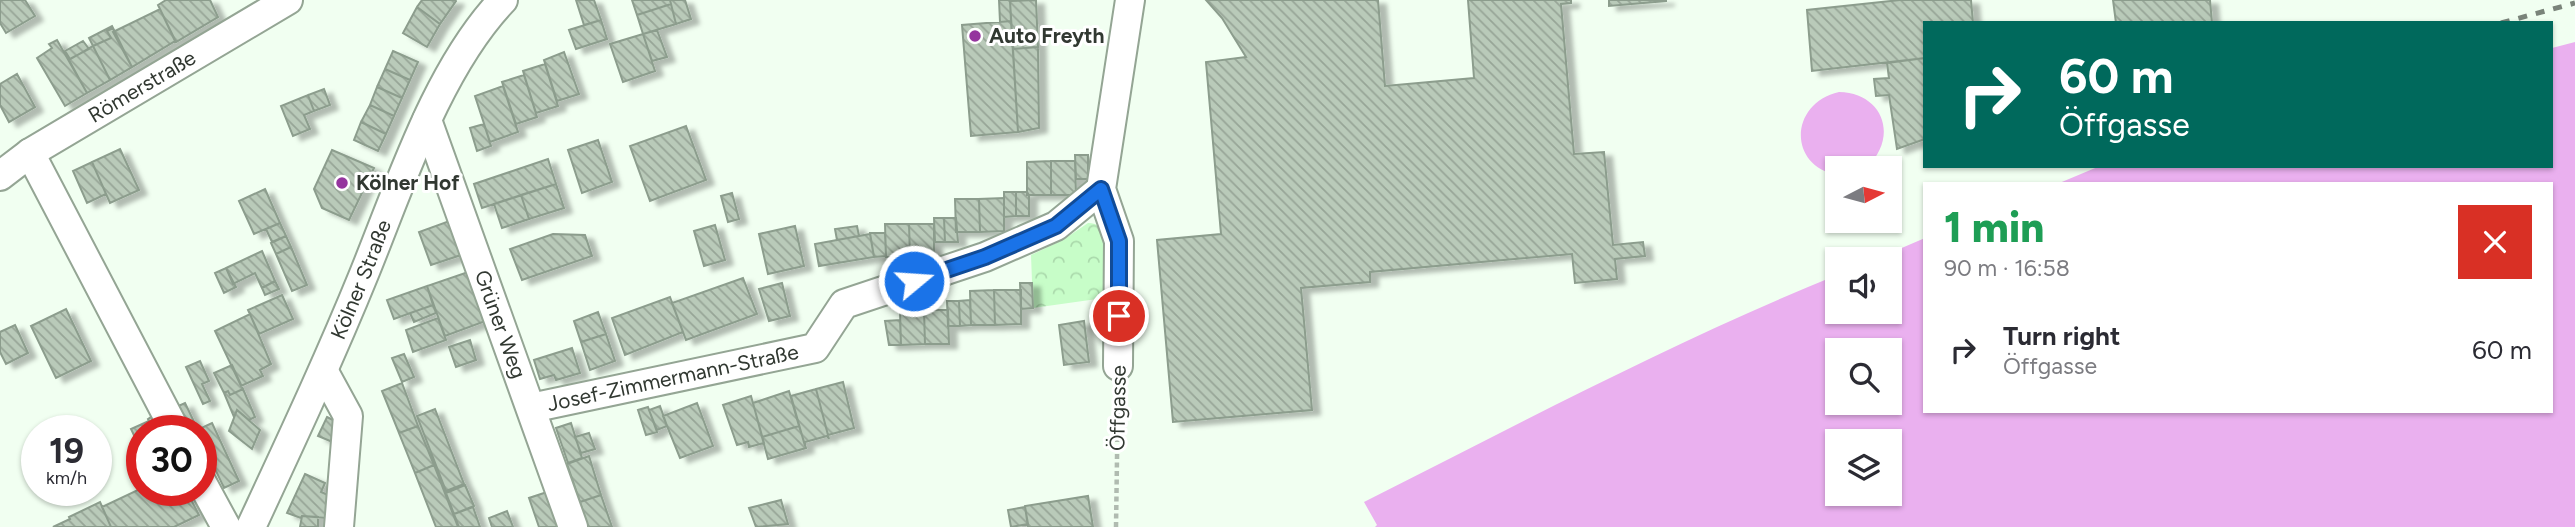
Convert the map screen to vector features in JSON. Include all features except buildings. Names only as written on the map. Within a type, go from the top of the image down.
[{"type":"street","name":"Römerstraße","points":[[0,176],[30,153],[288,0]]},
{"type":"street","name":"Kölner Straße","points":[[251,527],[324,372],[427,120],[451,72],[503,0]]},
{"type":"street","name":"Öffgasse","points":[[1118,366],[1119,241],[1101,189],[1130,0]]},
{"type":"street","name":"Grüner Weg","points":[[427,120],[572,527]]},
{"type":"street","points":[[30,153],[167,415]]},
{"type":"street","name":"Josef-Zimmermann-Straße","points":[[531,408],[815,348],[844,304],[985,257],[1056,226],[1101,189]]},
{"type":"street","points":[[324,372],[348,416],[339,527]]},
{"type":"street","points":[[215,506],[226,527]]},
{"type":"path","name":"Öffgasse","points":[[1116,527],[1118,366]]},
{"type":"green space","points":[[1088,223],[1100,227],[1107,238],[1104,298],[1033,308],[1031,255],[1063,240]]},
{"type":"shaded area","points":[[2575,42],[2575,527],[1375,527],[1377,525],[1364,502],[1657,355],[1825,280],[1825,324],[1902,324],[1902,248],[1923,239],[1923,413],[2553,413],[2553,182],[2062,182],[2095,168],[2553,168],[2553,48]]},
{"type":"shaded area","points":[[1839,92],[1854,94],[1867,100],[1876,109],[1882,119],[1884,131],[1876,156],[1825,156],[1825,170],[1809,159],[1801,134],[1804,120],[1811,108],[1823,98]]},
{"type":"railway","points":[[2508,21],[2575,3]]},
{"type":"place","name":"Auto Freyth","points":[[975,36]]},
{"type":"place","name":"Kölner Hof","points":[[342,183]]},
{"type":"route","points":[[914,281],[985,257],[1056,226],[1101,189],[1119,241],[1119,316]]}]
